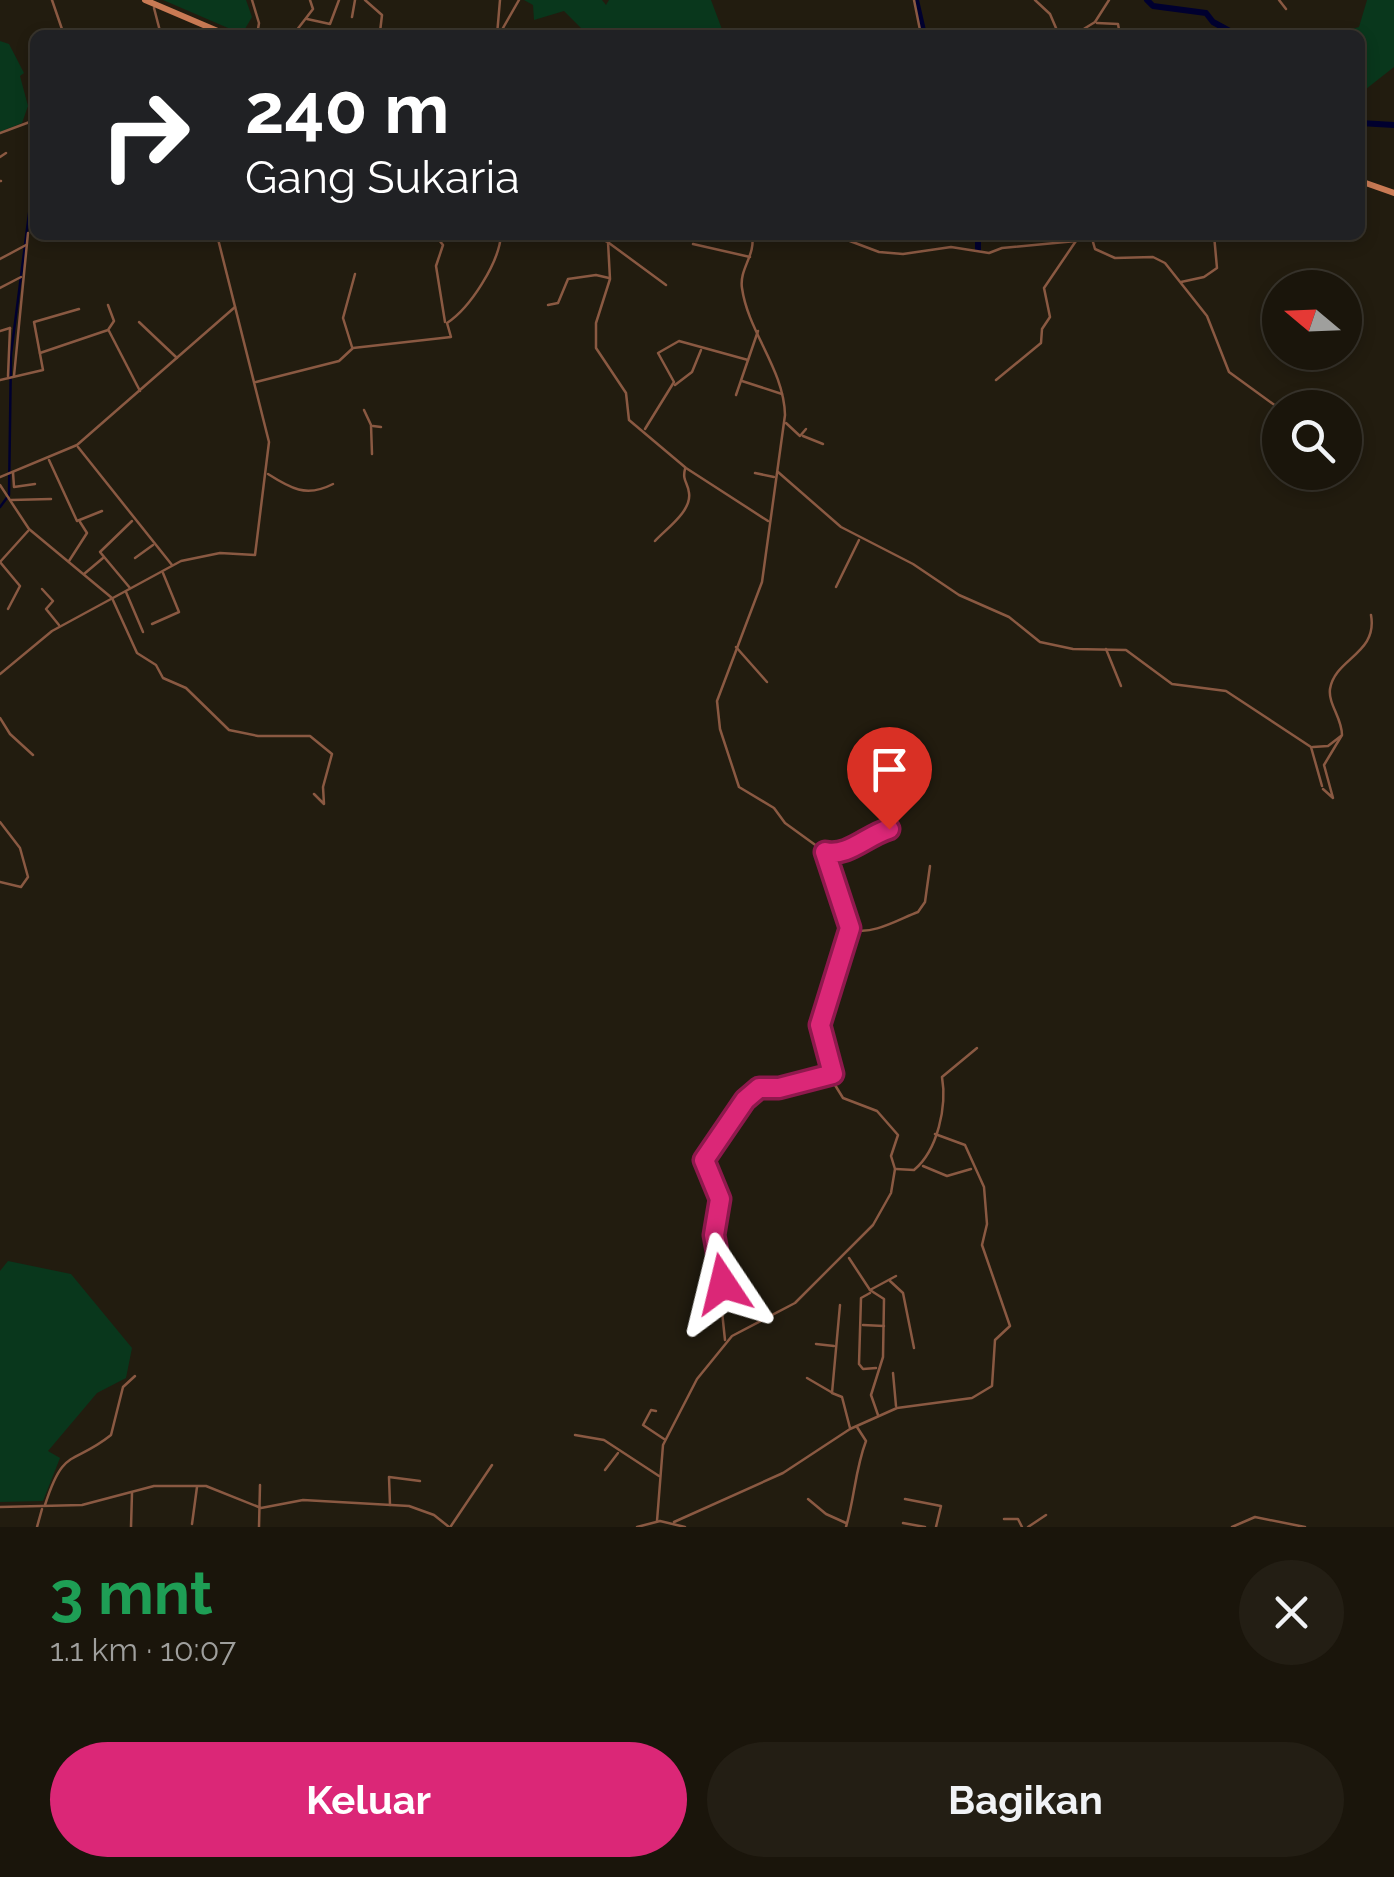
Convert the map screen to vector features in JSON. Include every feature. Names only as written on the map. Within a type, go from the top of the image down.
[{"type":"street","points":[[52,0],[62,30]]},
{"type":"street","points":[[252,0],[258,30]]},
{"type":"street","points":[[310,0],[313,7]]},
{"type":"street","points":[[308,19],[330,24],[339,0]]},
{"type":"street","points":[[352,17],[354,0]]},
{"type":"street","points":[[365,0],[382,15],[380,30]]},
{"type":"street","points":[[498,30],[500,0]]},
{"type":"street","points":[[501,30],[519,0]]},
{"type":"street","points":[[914,0],[921,30]]},
{"type":"street","points":[[1035,0],[1050,14],[1056,30]]},
{"type":"street","points":[[1084,29],[1094,22],[1109,0]]},
{"type":"street","points":[[1279,0],[1286,9]]},
{"type":"street","points":[[150,2],[206,30]]},
{"type":"street","points":[[150,2],[159,30]]},
{"type":"street","points":[[298,30],[313,7],[320,4]]},
{"type":"street","points":[[1094,22],[1118,24],[1119,30]]},
{"type":"street","points":[[0,133],[30,122]]},
{"type":"street","points":[[0,158],[6,152]]},
{"type":"street","points":[[1365,183],[1394,192]]},
{"type":"street","points":[[11,377],[28,233]]},
{"type":"street","points":[[0,674],[60,626],[172,565],[220,552],[253,558],[268,436],[219,240]]},
{"type":"street","points":[[255,383],[339,360],[353,348],[449,338],[442,317],[444,301],[436,266],[443,245],[440,240]]},
{"type":"street","points":[[447,323],[461,313],[490,268],[499,240]]},
{"type":"street","points":[[603,240],[666,285]]},
{"type":"street","points":[[657,1521],[665,1440],[697,1379],[726,1342],[756,1320],[795,1303],[847,1256],[885,1204],[895,1169],[892,1156],[896,1129],[873,1108],[840,1096],[820,1025],[850,928],[825,852],[785,823],[774,808],[739,786],[717,713],[736,647],[762,582],[784,422],[783,394],[742,288],[752,240]]},
{"type":"street","points":[[847,240],[876,251],[904,254],[948,247],[989,253],[1002,248],[1076,241]]},
{"type":"street","points":[[1093,240],[1095,248],[1108,256],[1163,261],[1207,316],[1234,378],[1262,397]]},
{"type":"street","points":[[1180,282],[1204,278],[1217,268],[1214,240]]},
{"type":"street","points":[[996,380],[1039,346],[1042,329],[1050,317],[1044,288],[1076,241]]},
{"type":"street","points":[[608,242],[610,279],[596,322],[596,348],[626,393],[628,420],[686,468],[768,520]]},
{"type":"street","points":[[693,244],[751,258]]},
{"type":"street","points":[[0,259],[25,245]]},
{"type":"street","points":[[353,348],[343,318],[355,274]]},
{"type":"street","points":[[548,305],[558,303],[568,279],[596,275],[610,279]]},
{"type":"street","points":[[0,280],[2,287],[21,277]]},
{"type":"street","points":[[39,354],[108,330],[114,321],[108,305]]},
{"type":"street","points":[[0,478],[77,446],[236,307]]},
{"type":"street","points":[[0,380],[42,371],[34,322],[79,309]]},
{"type":"street","points":[[139,322],[178,360]]},
{"type":"street","points":[[0,331],[14,328]]},
{"type":"street","points":[[736,395],[758,329]]},
{"type":"street","points":[[108,330],[141,393]]},
{"type":"street","points":[[673,385],[672,374],[657,353],[679,342],[748,360]]},
{"type":"street","points":[[644,432],[673,385],[692,372],[702,349]]},
{"type":"street","points":[[741,381],[783,394]]},
{"type":"street","points":[[364,410],[371,425],[372,454]]},
{"type":"street","points":[[784,422],[823,444]]},
{"type":"street","points":[[371,425],[381,427]]},
{"type":"street","points":[[802,435],[806,429]]},
{"type":"street","points":[[77,446],[172,565]]},
{"type":"street","points":[[48,458],[87,533],[68,562]]},
{"type":"street","points":[[655,541],[686,508],[690,494],[682,476],[686,468]]},
{"type":"street","points":[[776,471],[823,514],[859,538],[913,564],[959,595],[1008,616],[1040,642],[1073,649],[1126,650],[1172,684],[1226,691],[1311,748],[1323,788],[1334,798],[1324,765],[1342,734],[1330,689],[1336,675],[1366,647],[1373,626],[1371,615]]},
{"type":"street","points":[[11,473],[14,488],[35,484]]},
{"type":"street","points":[[266,473],[287,489],[300,492],[334,484]]},
{"type":"street","points":[[754,474],[775,477]]},
{"type":"street","points":[[0,485],[30,530],[112,598],[139,656],[156,665],[166,681],[186,688],[228,730],[258,736],[310,736],[326,746],[331,760],[323,787],[324,804],[314,794]]},
{"type":"street","points":[[7,499],[52,499]]},
{"type":"street","points":[[80,522],[102,511]]},
{"type":"street","points":[[133,520],[100,552],[127,589],[144,632]]},
{"type":"street","points":[[8,609],[20,586],[0,562],[30,530]]},
{"type":"street","points":[[836,588],[844,580],[859,538]]},
{"type":"street","points":[[135,558],[154,544]]},
{"type":"street","points":[[84,574],[104,557]]},
{"type":"street","points":[[152,624],[180,612],[162,572]]},
{"type":"street","points":[[42,589],[53,602],[46,610],[60,626]]},
{"type":"street","points":[[736,647],[767,682]]},
{"type":"street","points":[[1106,648],[1121,686]]},
{"type":"street","points":[[0,718],[10,734],[33,755]]},
{"type":"street","points":[[1311,748],[1328,746],[1342,734]]},
{"type":"street","points":[[0,822],[20,848],[28,877],[21,887],[0,882]]},
{"type":"street","points":[[825,852],[844,852],[865,837],[889,829],[898,832]]},
{"type":"street","points":[[850,928],[874,930],[897,916],[918,912],[925,902],[930,866]]},
{"type":"street","points":[[895,1169],[914,1170],[920,1165],[936,1134],[944,1104],[942,1077],[977,1048]]},
{"type":"street","points":[[726,1342],[714,1235],[720,1199],[704,1160],[745,1100],[759,1088],[779,1088],[833,1074]]},
{"type":"street","points":[[674,1522],[794,1467],[850,1429],[897,1408],[972,1398],[989,1390],[994,1340],[1010,1326],[982,1245],[988,1224],[984,1187],[972,1168],[972,1153],[966,1145],[936,1134]]},
{"type":"street","points":[[920,1165],[946,1176],[972,1168]]},
{"type":"street","points":[[847,1256],[871,1292],[884,1299],[879,1367],[871,1395],[878,1416]]},
{"type":"street","points":[[879,1367],[859,1366],[861,1298],[896,1276]]},
{"type":"street","points":[[890,1281],[902,1292],[914,1348]]},
{"type":"street","points":[[832,1393],[840,1305]]},
{"type":"street","points":[[861,1325],[884,1326]]},
{"type":"street","points":[[816,1344],[835,1346]]},
{"type":"street","points":[[892,1373],[897,1408]]},
{"type":"street","points":[[38,1527],[54,1476],[67,1459],[111,1435],[123,1387],[134,1376]]},
{"type":"street","points":[[807,1378],[842,1398],[850,1429]]},
{"type":"street","points":[[656,1411],[651,1410],[642,1425],[665,1440]]},
{"type":"street","points":[[808,1498],[846,1525],[858,1490],[854,1470],[866,1441],[856,1426]]},
{"type":"street","points":[[575,1435],[595,1436],[660,1477]]},
{"type":"street","points":[[605,1470],[619,1452]]},
{"type":"street","points":[[0,1508],[82,1505],[154,1486],[212,1487],[261,1508],[303,1500],[420,1509],[450,1527],[492,1466]]},
{"type":"street","points":[[390,1505],[389,1478],[420,1481]]},
{"type":"street","points":[[259,1527],[260,1486]]},
{"type":"street","points":[[192,1524],[197,1487]]},
{"type":"street","points":[[131,1527],[132,1492]]},
{"type":"street","points":[[905,1500],[941,1506],[936,1527]]},
{"type":"street","points":[[1004,1519],[1018,1519],[1025,1527],[1046,1514]]},
{"type":"street","points":[[1232,1527],[1255,1517],[1305,1527]]},
{"type":"street","points":[[637,1527],[657,1521],[686,1527]]},
{"type":"street","points":[[902,1523],[925,1527]]},
{"type":"green space","points":[[163,0],[246,0],[252,17],[244,30],[233,30]]},
{"type":"green space","points":[[524,0],[602,0],[606,5],[609,0],[711,0],[722,30],[583,30],[564,11],[534,20],[533,5]]},
{"type":"green space","points":[[1367,0],[1394,0],[1394,67],[1366,89],[1365,30],[1350,30],[1359,27]]},
{"type":"green space","points":[[0,41],[9,44],[24,73],[20,76],[28,106],[22,123],[0,132]]},
{"type":"green space","points":[[8,1261],[71,1274],[132,1348],[126,1378],[97,1393],[48,1451],[60,1458],[43,1501],[0,1502],[0,1271]]},
{"type":"waterway","points":[[916,0],[923,30]]},
{"type":"waterway","points":[[1147,0],[1153,6],[1206,13],[1228,30]]},
{"type":"waterway","points":[[1365,123],[1394,125]]},
{"type":"waterway","points":[[0,507],[9,495],[11,354],[30,206]]},
{"type":"waterway","points":[[978,240],[978,249]]},
{"type":"route","points":[[723,1284],[714,1235],[722,1208],[704,1160],[745,1100],[759,1088],[779,1088],[833,1074],[820,1025],[850,928],[825,852],[844,852],[865,837],[889,829]]}]
